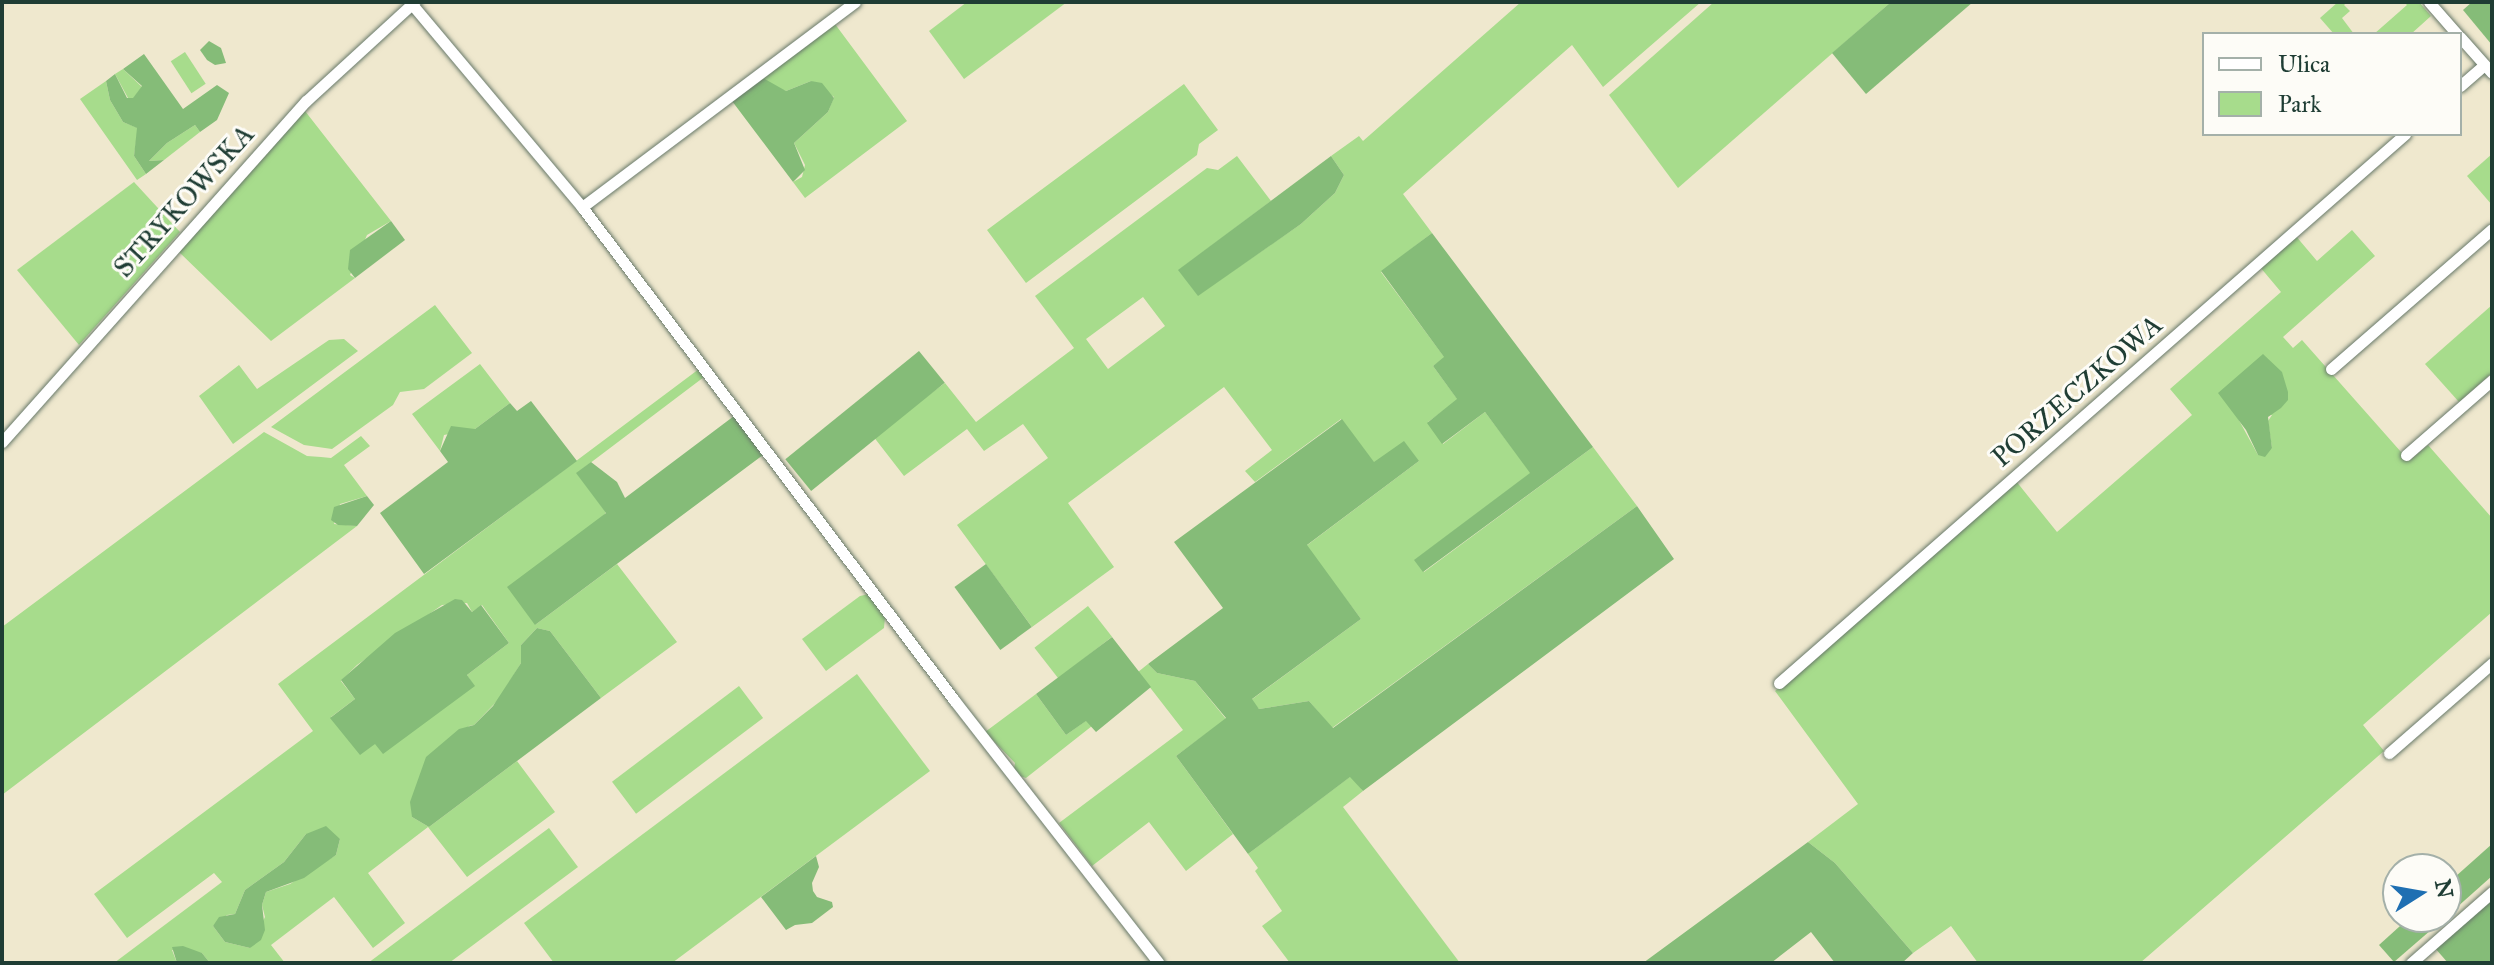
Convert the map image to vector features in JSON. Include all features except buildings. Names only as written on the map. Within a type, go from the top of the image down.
[{"type":"street","points":[[582,207],[855,2]]},
{"type":"street","points":[[2429,2],[2455,32]]},
{"type":"street","points":[[412,3],[582,207],[954,700],[1159,963]]},
{"type":"street","name":"STRYKOWSKA","points":[[2,442],[306,101],[412,3]]},
{"type":"street","points":[[2462,39],[2488,69],[2462,85]]},
{"type":"street","name":"PORZECZKOWA","points":[[1779,683],[2403,136]]},
{"type":"street","points":[[2331,369],[2492,229]]},
{"type":"street","points":[[2406,455],[2492,380]]},
{"type":"street","points":[[2389,753],[2492,663]]},
{"type":"street","points":[[2411,963],[2492,892]]},
{"type":"green space","points":[[967,2],[1067,2],[964,79],[929,31]]},
{"type":"green space","points":[[1521,2],[1701,2],[1603,87],[1572,45],[1403,194],[1432,233],[1381,272],[1445,358],[1433,366],[1458,400],[1428,422],[1443,444],[1485,412],[1531,473],[1415,560],[1424,572],[1593,447],[1637,506],[1332,728],[1309,701],[1259,709],[1251,700],[1361,619],[1306,546],[1419,461],[1374,463],[1341,419],[1255,482],[1245,471],[1272,450],[1224,387],[1068,503],[1114,567],[1032,627],[957,525],[1048,458],[1023,424],[984,451],[967,429],[904,476],[873,436],[945,383],[976,422],[1074,348],[1035,296],[1207,168],[1218,170],[1237,156],[1271,201],[1179,270],[1198,295],[1301,224],[1335,193],[1344,175],[1331,156],[1359,136],[1363,141]],"holes":[[[1143,297],[1165,326],[1108,369],[1086,339]]]},
{"type":"green space","points":[[1714,2],[1891,2],[1678,188],[1609,95]]},
{"type":"green space","points":[[1891,2],[1973,2],[1866,94],[1832,53]]},
{"type":"green space","points":[[2338,2],[2347,2],[2344,5],[2350,11],[2342,18],[2352,32],[2332,32],[2320,18]]},
{"type":"green space","points":[[2404,2],[2419,2],[2431,16],[2413,32],[2376,32],[2407,5]]},
{"type":"green space","points":[[2472,2],[2492,2],[2492,45],[2463,10]]},
{"type":"green space","points":[[835,24],[907,121],[805,198],[793,182],[802,177],[805,165],[794,143],[828,112],[834,97],[811,81],[786,91],[775,88],[763,78]]},
{"type":"green space","points":[[209,41],[221,48],[226,63],[215,65],[207,60],[200,50]]},
{"type":"green space","points":[[185,52],[206,84],[191,93],[171,61]]},
{"type":"green space","points":[[144,54],[183,109],[217,85],[229,93],[217,120],[200,132],[195,125],[167,143],[149,161],[164,160],[146,174],[134,156],[137,128],[123,122],[110,100],[106,81],[115,74],[127,98],[133,98],[142,86],[123,69]]},
{"type":"green space","points":[[123,69],[142,87],[133,99],[128,98],[115,74]]},
{"type":"green space","points":[[763,78],[786,91],[811,81],[822,83],[834,98],[828,112],[794,143],[805,170],[793,182],[732,101]]},
{"type":"green space","points":[[106,81],[110,100],[123,122],[138,128],[134,156],[146,174],[137,180],[80,99]]},
{"type":"green space","points":[[1184,84],[1218,130],[1199,144],[1197,155],[1026,283],[987,230]]},
{"type":"green space","points":[[305,111],[391,221],[367,235],[350,275],[355,278],[271,341],[179,252]]},
{"type":"green space","points":[[195,125],[200,132],[164,160],[149,161],[167,143]]},
{"type":"green space","points":[[2492,154],[2492,205],[2467,176]]},
{"type":"green space","points":[[1331,156],[1344,175],[1335,193],[1301,224],[1198,296],[1178,270]]},
{"type":"green space","points":[[134,182],[180,232],[79,345],[17,270]]},
{"type":"green space","points":[[391,221],[405,240],[355,278],[348,269],[350,250]]},
{"type":"green space","points":[[2352,230],[2375,256],[2283,337],[2293,348],[2302,340],[2409,461],[2428,445],[2492,518],[2492,612],[2363,725],[2384,751],[2140,963],[1978,963],[1951,926],[1913,953],[1835,863],[1808,842],[1858,804],[1775,691],[2016,481],[2057,532],[2192,415],[2170,389],[2281,292],[2260,267],[2295,235],[2317,261]],"holes":[[[2235,413],[2272,415],[2268,421],[2272,448],[2258,455]]]},
{"type":"green space","points":[[1432,233],[1593,447],[1423,572],[1414,560],[1530,473],[1485,412],[1442,444],[1427,423],[1457,399],[1433,366],[1444,357],[1381,271]]},
{"type":"green space","points":[[435,305],[472,353],[424,389],[400,392],[393,405],[332,449],[304,445],[271,427]]},
{"type":"green space","points":[[2492,305],[2492,373],[2459,402],[2425,364]]},
{"type":"green space","points":[[344,339],[358,351],[233,444],[199,396],[239,365],[257,389],[329,340]]},
{"type":"green space","points":[[919,351],[945,383],[811,491],[785,459]]},
{"type":"green space","points":[[2263,354],[2282,372],[2288,392],[2288,400],[2268,417],[2272,448],[2265,457],[2258,455],[2246,430],[2218,393]]},
{"type":"green space","points":[[480,364],[510,403],[475,429],[444,435],[440,451],[412,414]]},
{"type":"green space","points":[[699,369],[704,377],[577,473],[606,512],[535,625],[617,564],[677,642],[601,698],[550,631],[537,628],[521,645],[521,663],[499,699],[474,725],[469,726],[412,817],[429,827],[517,761],[555,812],[467,877],[428,827],[368,873],[405,923],[373,948],[334,897],[271,945],[285,963],[210,963],[202,953],[172,950],[177,963],[114,963],[222,882],[214,873],[127,938],[94,894],[313,731],[278,684]],"holes":[[[467,603],[472,612],[482,605],[509,643],[467,675],[474,686],[375,744],[331,717],[355,699],[341,681],[357,665],[442,605]],[[306,834],[340,839],[336,855],[290,884],[266,892],[262,905],[265,917],[250,948],[225,942],[213,926],[227,915],[235,914],[245,890],[284,862]]]},
{"type":"green space","points":[[531,401],[577,461],[424,574],[380,513],[448,462],[440,451],[451,426],[475,429],[510,403],[517,411]]},
{"type":"green space","points":[[734,416],[763,455],[535,625],[507,587],[606,513],[576,473],[591,462],[617,482],[625,498]]},
{"type":"green space","points":[[1342,419],[1374,462],[1404,441],[1419,461],[1307,545],[1361,619],[1252,699],[1259,709],[1309,701],[1333,728],[1637,506],[1674,559],[1363,791],[1350,777],[1248,854],[1176,756],[1226,718],[1195,681],[1157,673],[1148,664],[1223,608],[1174,542]]},
{"type":"green space","points":[[264,432],[307,456],[331,458],[361,436],[370,446],[344,465],[367,496],[340,504],[334,524],[357,526],[2,795],[2,627]]},
{"type":"green space","points":[[367,496],[374,505],[357,526],[338,525],[331,520],[334,507]]},
{"type":"green space","points":[[986,564],[1032,627],[1000,650],[954,587]]},
{"type":"green space","points":[[869,594],[885,617],[884,628],[826,671],[802,639],[860,596]]},
{"type":"green space","points":[[455,599],[462,600],[472,612],[481,605],[509,643],[467,675],[475,686],[383,754],[375,744],[360,755],[330,718],[355,699],[341,680],[395,633]]},
{"type":"green space","points":[[1088,606],[1112,637],[1058,679],[1034,648]]},
{"type":"green space","points":[[537,628],[550,631],[601,698],[429,827],[412,817],[410,802],[426,757],[459,729],[474,725],[493,706],[521,663],[521,645]]},
{"type":"green space","points":[[1112,637],[1151,687],[1096,732],[1086,721],[1066,735],[1036,694]]},
{"type":"green space","points":[[1148,664],[1157,673],[1195,681],[1226,719],[1176,756],[1233,834],[1186,871],[1149,822],[1092,866],[1059,823],[1183,730],[1138,672]]},
{"type":"green space","points":[[857,674],[930,771],[672,963],[554,963],[524,923]]},
{"type":"green space","points":[[739,686],[763,718],[636,814],[612,782]]},
{"type":"green space","points":[[1036,694],[1066,735],[1087,720],[1092,726],[1026,778],[1020,776],[1014,769],[1015,763],[985,732]]},
{"type":"green space","points":[[1351,776],[1363,791],[1343,807],[1460,963],[1290,963],[1262,926],[1282,911],[1255,871],[1258,868],[1248,854]]},
{"type":"green space","points":[[326,826],[340,839],[336,855],[304,878],[266,892],[262,905],[265,930],[261,940],[250,948],[225,942],[213,926],[219,917],[235,914],[245,890],[284,862],[306,834]]},
{"type":"green space","points":[[549,828],[578,867],[449,963],[368,963]]},
{"type":"green space","points":[[1808,842],[1835,863],[1913,953],[1902,963],[1835,963],[1811,932],[1771,963],[1643,963]]},
{"type":"green space","points":[[2492,844],[2492,876],[2462,903],[2462,871]]},
{"type":"green space","points":[[816,856],[819,867],[812,883],[813,891],[817,897],[832,902],[833,907],[812,923],[795,925],[786,930],[761,897]]},
{"type":"green space","points":[[2492,899],[2492,963],[2448,963],[2435,948],[2452,933],[2462,933],[2462,925]]},
{"type":"green space","points":[[2392,933],[2428,933],[2394,962],[2379,945]]},
{"type":"green space","points":[[183,946],[202,953],[210,963],[177,963],[172,947]]}]
